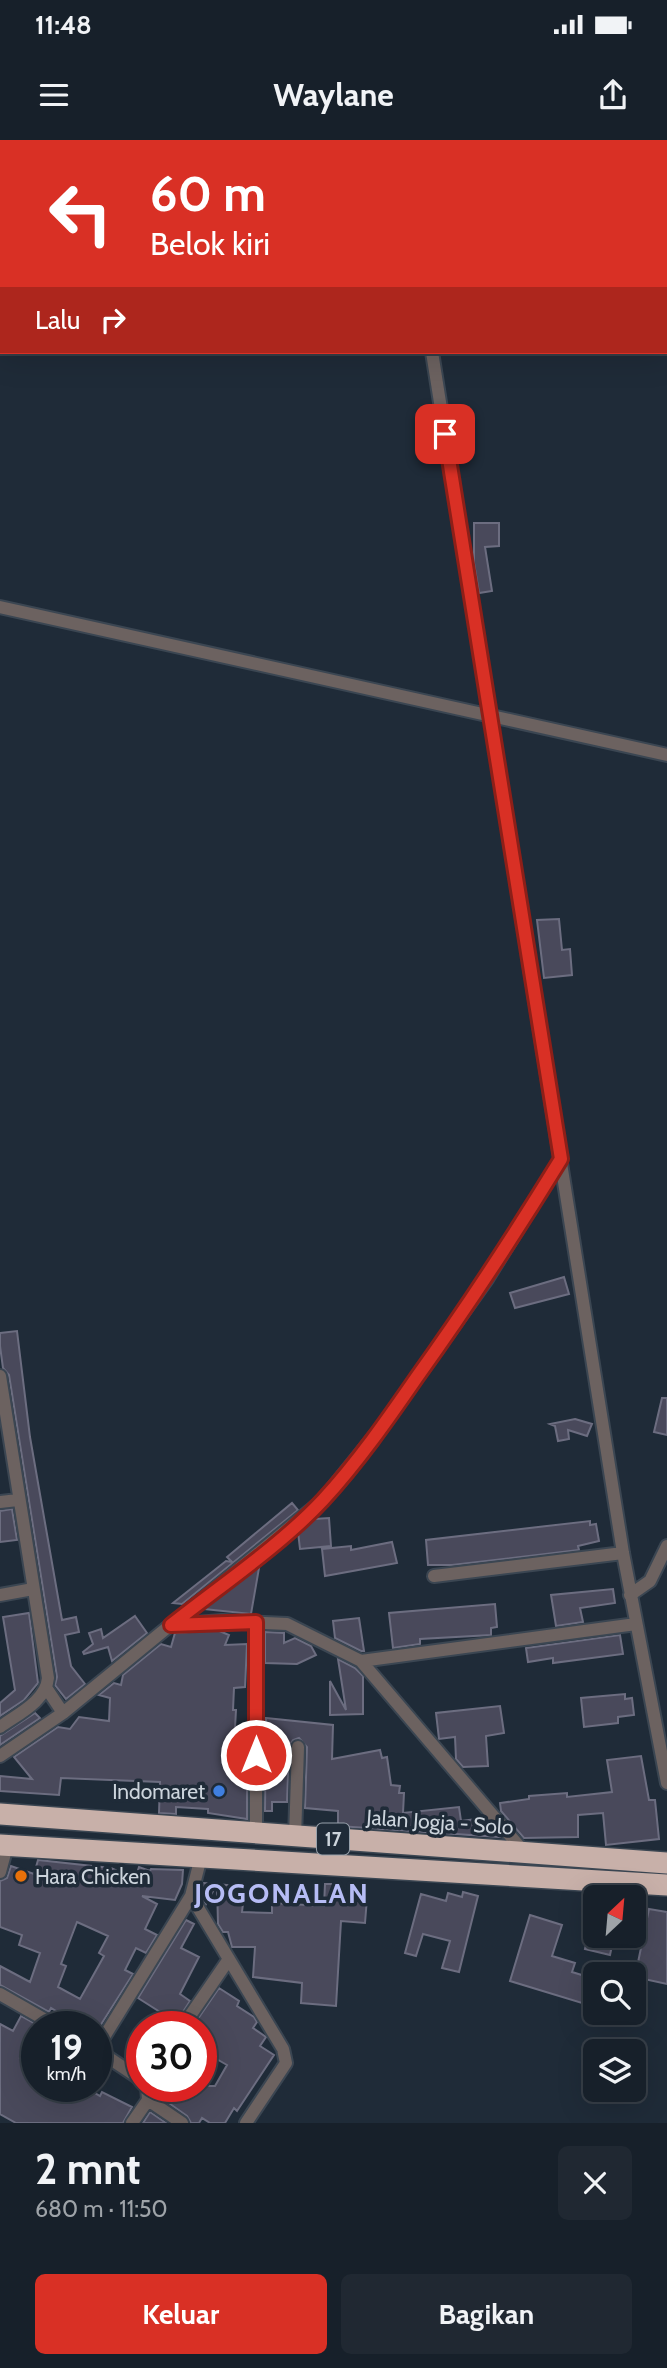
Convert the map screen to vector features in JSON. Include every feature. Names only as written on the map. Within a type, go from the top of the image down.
[{"type":"highway","name":"Jalan Jogja - Solo","points":[[0,1814],[667,1863]]},
{"type":"highway","name":"17","points":[[4,1845],[667,1885]]},
{"type":"street","points":[[432,354],[623,1553],[667,1783]]},
{"type":"street","points":[[0,607],[667,755]]},
{"type":"street","points":[[0,1756],[63,1713],[322,1501],[381,1428],[487,1279],[561,1159]]},
{"type":"street","points":[[0,1376],[6,1458],[18,1500],[48,1678],[47,1689],[63,1713]]},
{"type":"street","points":[[0,1502],[18,1500]]},
{"type":"street","points":[[630,1595],[650,1581],[667,1546]]},
{"type":"street","points":[[434,1576],[623,1553]]},
{"type":"street","points":[[0,1595],[33,1589]]},
{"type":"street","points":[[171,1625],[256,1622],[288,1624],[361,1661],[524,1853]]},
{"type":"street","points":[[256,1622],[256,1834]]},
{"type":"street","points":[[361,1661],[636,1624]]},
{"type":"street","points":[[0,1727],[47,1689]]},
{"type":"street","points":[[295,1837],[298,1747]]},
{"type":"street","points":[[0,1872],[4,1845]]},
{"type":"street","points":[[112,2024],[191,1896],[201,1857]]},
{"type":"street","points":[[191,1896],[282,2049],[286,2063],[246,2123]]},
{"type":"street","points":[[193,2011],[229,1959]]},
{"type":"street","points":[[0,1994],[30,2011]]},
{"type":"street","points":[[132,2123],[147,2102]]},
{"type":"street","points":[[151,2102],[182,2123]]},
{"type":"building","points":[[474,523],[499,523],[499,546],[485,547],[492,591],[479,593],[474,563]]},
{"type":"building","points":[[559,919],[562,950],[570,949],[572,975],[544,978],[537,920]]},
{"type":"building","points":[[564,1277],[569,1294],[515,1308],[510,1293]]},
{"type":"building","points":[[17,1331],[30,1437],[62,1620],[76,1617],[79,1632],[65,1635],[71,1666],[85,1684],[66,1699],[55,1685],[57,1677],[9,1375],[3,1368],[0,1346],[0,1333]]},
{"type":"building","points":[[662,1398],[667,1398],[667,1435],[654,1432]]},
{"type":"building","points":[[575,1419],[592,1424],[587,1436],[568,1430],[569,1439],[558,1441],[555,1426],[550,1424]]},
{"type":"building","points":[[292,1503],[298,1510],[182,1604],[173,1603],[226,1561],[232,1562],[227,1557]]},
{"type":"building","points":[[12,1509],[17,1540],[0,1542],[0,1511]]},
{"type":"building","points":[[329,1518],[331,1546],[300,1549],[298,1532],[314,1519]]},
{"type":"building","points":[[590,1521],[590,1525],[596,1524],[599,1541],[578,1546],[579,1550],[452,1565],[428,1565],[426,1540]]},
{"type":"building","points":[[392,1542],[397,1563],[325,1576],[322,1549],[351,1546],[351,1550]]},
{"type":"building","points":[[255,1567],[259,1568],[251,1614],[204,1609]]},
{"type":"building","points":[[613,1589],[615,1603],[580,1608],[583,1622],[556,1626],[551,1595]]},
{"type":"building","points":[[495,1604],[497,1627],[491,1628],[491,1635],[420,1639],[420,1644],[393,1648],[389,1613]]},
{"type":"building","points":[[29,1613],[38,1683],[24,1700],[0,1716],[0,1703],[15,1690],[3,1617]]},
{"type":"building","points":[[135,1616],[147,1633],[112,1661],[108,1647],[84,1654],[93,1644],[89,1633],[101,1629],[103,1638]]},
{"type":"building","points":[[359,1618],[364,1651],[335,1638],[333,1621]]},
{"type":"building","points":[[217,1630],[229,1635],[225,1645],[247,1644],[245,1687],[234,1688],[233,1710],[236,1710],[235,1728],[247,1729],[247,1819],[208,1813],[208,1809],[176,1807],[176,1814],[159,1813],[160,1782],[61,1778],[59,1795],[0,1791],[0,1776],[32,1779],[14,1757],[58,1727],[70,1729],[79,1717],[109,1721],[110,1698],[99,1695],[114,1683],[121,1685],[123,1675],[161,1644],[171,1647],[175,1633]]},
{"type":"building","points":[[265,1632],[284,1633],[284,1643],[295,1638],[311,1646],[316,1655],[297,1664],[265,1663]]},
{"type":"building","points":[[620,1635],[623,1654],[553,1663],[553,1658],[528,1662],[526,1648]]},
{"type":"building","points":[[338,1659],[355,1668],[363,1676],[363,1714],[330,1715],[330,1681],[346,1710]]},
{"type":"building","points":[[625,1694],[625,1699],[632,1698],[634,1715],[618,1717],[618,1723],[584,1727],[581,1698]]},
{"type":"building","points":[[500,1706],[504,1733],[486,1736],[488,1766],[463,1767],[456,1759],[455,1737],[439,1739],[436,1713]]},
{"type":"building","points":[[35,1713],[40,1718],[0,1745],[0,1736]]},
{"type":"building","points":[[266,1718],[333,1725],[332,1759],[380,1750],[382,1758],[387,1757],[391,1785],[400,1786],[399,1793],[404,1793],[403,1813],[459,1807],[461,1821],[484,1818],[500,1837],[338,1826],[338,1811],[305,1808],[307,1747],[299,1738],[293,1740],[289,1746],[287,1802],[272,1802],[272,1811],[265,1811]]},
{"type":"building","points":[[641,1756],[649,1800],[655,1800],[659,1839],[606,1845],[603,1813],[578,1815],[578,1837],[524,1838],[501,1811],[500,1803],[529,1799],[529,1796],[567,1793],[567,1797],[612,1792],[607,1760]]},
{"type":"building","points":[[38,1860],[111,1868],[135,1879],[139,1867],[150,1871],[183,1870],[182,1884],[175,1900],[142,1896],[157,1904],[145,1929],[157,1935],[146,1953],[136,1948],[125,1970],[133,1974],[110,2011],[56,2011],[51,2008],[47,2011],[0,1985],[0,1966],[30,1982],[40,1953],[19,1945],[22,1935],[0,1927],[0,1881],[7,1878],[11,1866],[34,1874]],"holes":[[[77,1922],[108,1936],[99,1953],[104,1956],[80,1999],[58,1987],[66,1966],[61,1964]]]},
{"type":"building","points":[[203,1883],[217,1884],[206,1904],[201,1896]]},
{"type":"building","points":[[217,1884],[245,1887],[242,1912],[272,1913],[272,1903],[324,1906],[325,1884],[337,1884],[337,1895],[367,1898],[365,1923],[341,1921],[336,2006],[301,2003],[302,1983],[253,1977],[255,1947],[232,1947],[228,1932],[223,1932],[218,1924]]},
{"type":"building","points":[[463,1892],[478,1896],[459,1972],[442,1968],[450,1941],[423,1934],[416,1956],[405,1953],[421,1894],[446,1901],[448,1893],[462,1897]]},
{"type":"building","points":[[649,1909],[667,1912],[667,1984],[646,1979],[646,1962],[638,1962],[641,1948],[646,1948]]},
{"type":"building","points":[[530,1915],[562,1925],[552,1956],[575,1963],[572,1972],[583,1975],[583,2003],[510,1981]]},
{"type":"building","points":[[186,1920],[194,1924],[181,1948],[199,1957],[180,1994],[190,2001],[184,2011],[158,2011],[138,1998]]},
{"type":"building","points":[[585,1948],[611,1948],[610,1955]]},
{"type":"building","points":[[219,1988],[239,2001],[237,2006],[254,2017],[257,2022],[253,2028],[266,2037],[260,2046],[274,2055],[237,2111],[234,2108],[225,2123],[210,2123],[202,2118],[199,2123],[191,2123],[187,2116],[167,2102],[217,2102],[217,2082],[227,2065],[217,2059],[217,2011],[203,2011]]},
{"type":"building","points":[[21,2016],[21,2102],[112,2102],[112,2097],[132,2107],[123,2123],[16,2123],[0,2114],[0,2024],[13,2031]]},
{"type":"building","points":[[150,2112],[166,2123],[143,2123]]},
{"type":"place","name":"Indomaret","points":[[219,1791]]},
{"type":"place","name":"Hara Chicken","points":[[21,1876]]},
{"type":"district","name":"JOGONALAN","points":[[282,1893]]},
{"type":"route","points":[[256,1755],[256,1622],[222,1621],[171,1625],[322,1501],[381,1428],[487,1279],[561,1159],[445,434]]}]
